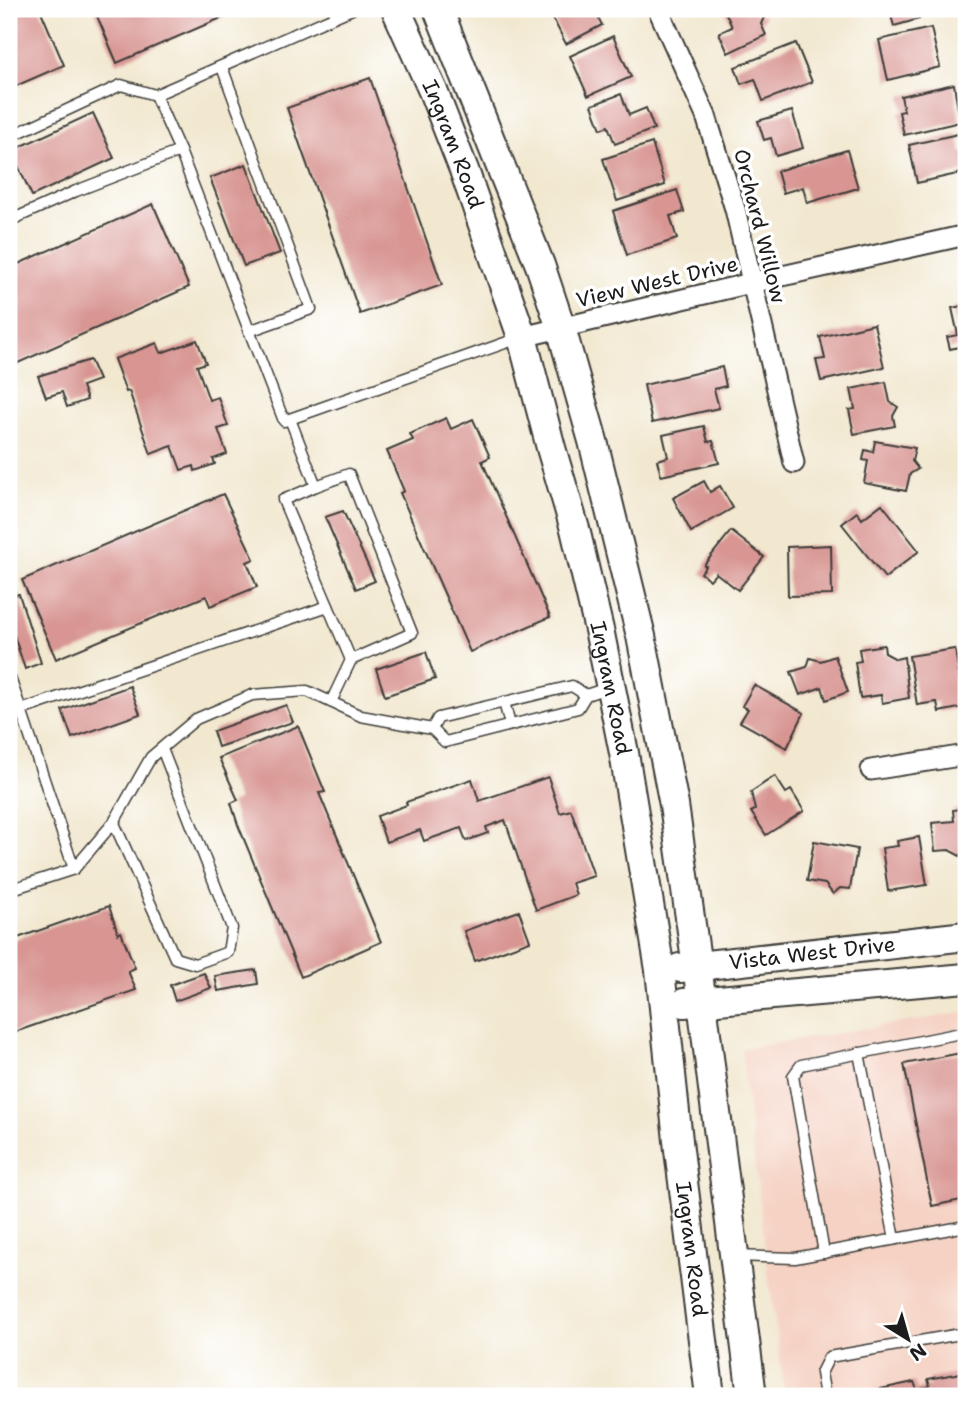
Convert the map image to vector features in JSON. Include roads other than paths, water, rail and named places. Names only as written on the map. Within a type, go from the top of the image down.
[{"type":"main road","name":"Ingram Road","points":[[396,9],[433,90],[478,206],[522,337],[575,529],[598,691],[624,753],[660,970],[680,1163],[710,1396]]},
{"type":"main road","name":"Ingram Road","points":[[438,9],[540,265],[561,328],[593,441],[641,636],[674,805],[752,1396]]},
{"type":"main road","name":"Vista West Drive","points":[[660,970],[966,936]]},
{"type":"main road","name":"Vista West Drive","points":[[664,1006],[966,978]]},
{"type":"street","name":"Orchard Willow","points":[[658,9],[706,116],[735,209],[794,463]]},
{"type":"street","name":"View West Drive","points":[[522,337],[966,235]]},
{"type":"street","points":[[871,769],[966,755]]},
{"type":"lane","points":[[9,137],[121,85],[155,95],[352,9]]},
{"type":"lane","points":[[222,66],[310,309],[249,331]]},
{"type":"lane","points":[[155,95],[180,151],[284,421],[522,337]]},
{"type":"lane","points":[[9,221],[76,191],[180,151]]},
{"type":"lane","points":[[290,419],[316,486]]},
{"type":"lane","points":[[331,702],[351,660],[412,633],[349,474],[283,500],[351,660]]},
{"type":"lane","points":[[21,710],[328,606]]},
{"type":"lane","points":[[9,675],[74,869]]},
{"type":"lane","points":[[432,729],[438,718],[572,686],[598,691]]},
{"type":"lane","points":[[9,890],[74,869],[114,823],[151,757],[196,719],[251,695],[307,691],[361,716],[432,729],[444,742],[578,708],[598,691]]},
{"type":"lane","points":[[504,702],[510,725]]},
{"type":"lane","points":[[114,823],[175,958],[195,964],[228,952],[232,928],[162,749]]},
{"type":"lane","points":[[824,1253],[793,1076],[801,1065],[966,1032]]},
{"type":"lane","points":[[859,1053],[895,1239]]},
{"type":"lane","points":[[734,1256],[795,1258],[966,1226]]},
{"type":"lane","points":[[825,1396],[821,1373],[829,1357],[966,1333]]}]
